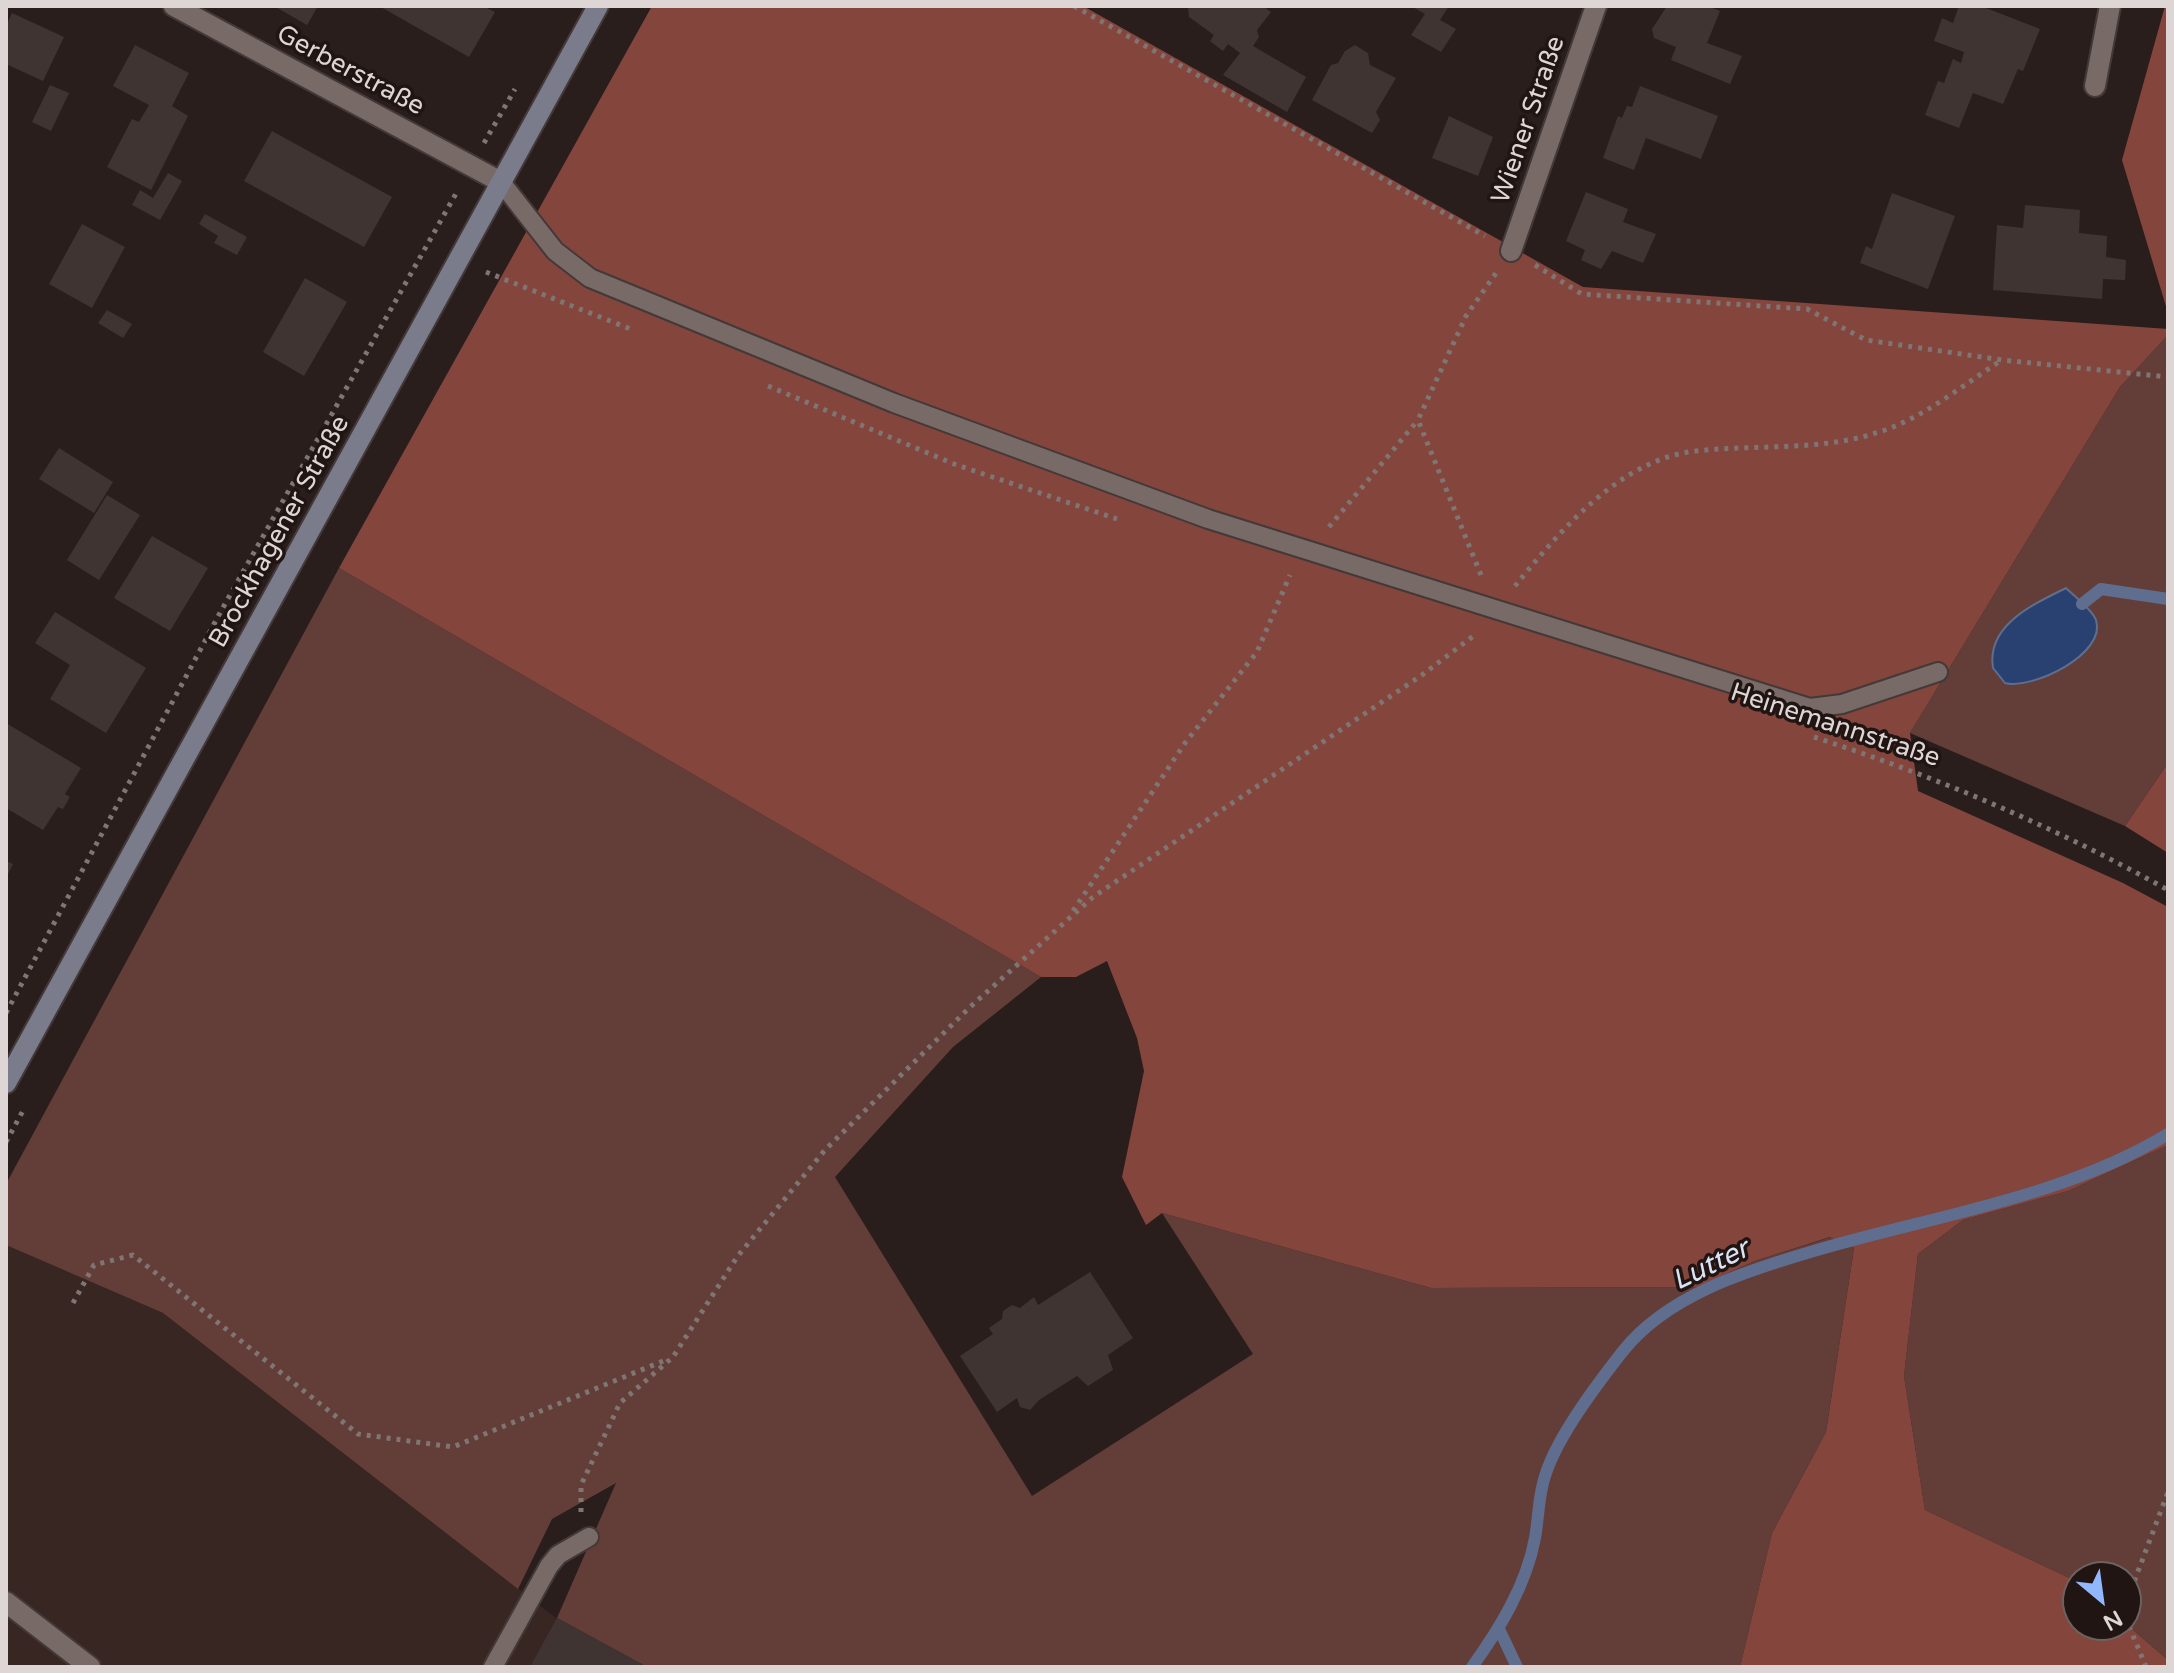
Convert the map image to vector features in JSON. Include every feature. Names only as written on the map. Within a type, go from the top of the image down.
[{"type":"main road","name":"Brockhagener Straße","points":[[6,1083],[501,182],[590,9]]},
{"type":"street","name":"Gerberstraße","points":[[174,6],[501,182]]},
{"type":"street","name":"Wiener Straße","points":[[1511,251],[1596,6]]},
{"type":"street","points":[[2095,86],[2110,6]]},
{"type":"street","points":[[6,1602],[90,1667]]},
{"type":"lane","points":[[501,182],[555,251],[590,278],[1030,455],[1308,552],[1810,708],[1842,704],[1938,672]]},
{"type":"lane","points":[[493,1667],[549,1566],[558,1555],[589,1537]]},
{"type":"path","points":[[6,1013],[221,611],[471,166]]},
{"type":"path","points":[[1069,918],[1185,743],[1257,652],[1290,573],[1418,420],[1466,316],[1511,251]]},
{"type":"path","points":[[589,1537],[582,1523],[581,1485],[620,1403],[673,1357],[737,1257],[825,1150],[1012,966],[1106,888],[1422,675],[1475,634],[1543,552],[1607,490],[1646,465],[1692,451],[1838,442],[1884,431],[1923,412],[2002,360],[2168,377]]},
{"type":"path","points":[[1418,420],[1495,609]]},
{"type":"path","points":[[1475,634],[1490,638]]},
{"type":"path","name":"Heinemannstraße","points":[[1811,736],[1908,767],[2085,844],[2168,890]]},
{"type":"path","points":[[73,1303],[94,1265],[133,1255],[358,1434],[453,1447],[673,1357]]},
{"type":"path","points":[[2146,1667],[2129,1626],[2131,1590],[2168,1492]]},
{"type":"shaded area","points":[[652,6],[1083,6],[1583,287],[2168,329],[2168,335],[2120,387],[1910,733],[1918,791],[2123,883],[2168,907],[2168,1145],[2068,1191],[1963,1220],[1918,1254],[1904,1376],[1925,1510],[2062,1574],[2062,1641],[2142,1641],[2142,1638],[2168,1660],[2168,1667],[1740,1667],[1772,1533],[1826,1432],[1854,1248],[1830,1237],[1755,1261],[1697,1287],[1431,1288],[1162,1213],[1146,1225],[1122,1177],[1144,1071],[1137,1038],[1107,961],[1076,977],[1041,977],[339,568]]},
{"type":"shaded area","points":[[2165,6],[2168,6],[2168,313],[2122,160]]},
{"type":"shaded area","points":[[2168,335],[2168,763],[2125,826],[1910,733],[2120,387]]},
{"type":"shaded area","points":[[339,568],[1041,977],[953,1047],[835,1177],[1032,1496],[1253,1354],[1162,1213],[1431,1288],[1697,1287],[1755,1261],[1831,1237],[1854,1248],[1826,1432],[1772,1533],[1740,1667],[647,1667],[557,1618],[616,1483],[552,1519],[518,1589],[163,1313],[6,1245],[6,1184]]},
{"type":"shaded area","points":[[2168,763],[2168,853],[2125,826]]},
{"type":"shaded area","points":[[2168,1145],[2168,1660],[2142,1638],[2142,1561],[2062,1561],[2062,1574],[1925,1510],[1904,1376],[1918,1254],[1963,1220],[2068,1191]]},
{"type":"shaded area","points":[[6,1245],[163,1313],[556,1618],[647,1667],[6,1667]]},
{"type":"water","points":[[2066,588],[2096,620],[2096,633],[2090,645],[2079,657],[2049,675],[2017,684],[2005,683],[1993,668],[1997,640],[2015,618]]},
{"type":"building","points":[[274,6],[318,6],[307,25]]},
{"type":"building","points":[[379,6],[483,6],[495,12],[469,57]]},
{"type":"building","points":[[1188,6],[1263,6],[1271,12],[1257,30],[1259,37],[1253,46],[1306,77],[1287,112],[1223,75],[1240,53],[1228,44],[1223,51],[1210,41],[1214,35],[1189,17]]},
{"type":"building","points":[[1411,6],[1449,6],[1440,20],[1456,29],[1441,52],[1411,35],[1425,14]]},
{"type":"building","points":[[1667,6],[1707,6],[1720,11],[1707,43],[1742,56],[1730,84],[1671,60],[1676,47],[1654,38],[1652,29]]},
{"type":"building","points":[[1959,6],[1981,6],[2040,29],[2023,71],[2018,69],[2003,104],[1973,93],[1959,128],[1925,115],[1938,81],[1944,83],[1953,59],[1961,63],[1964,52],[1934,41],[1942,18],[1953,23]]},
{"type":"building","points":[[12,13],[64,37],[43,81],[6,64],[6,26]]},
{"type":"building","points":[[135,45],[189,73],[172,106],[188,116],[151,190],[107,167],[132,119],[139,122],[149,105],[113,86]]},
{"type":"building","points":[[1355,45],[1368,53],[1370,65],[1396,78],[1376,112],[1380,120],[1372,133],[1312,100],[1331,65],[1338,63],[1345,51]]},
{"type":"building","points":[[50,85],[69,93],[51,131],[32,122]]},
{"type":"building","points":[[1640,86],[1718,116],[1701,159],[1646,138],[1634,170],[1603,158],[1618,116],[1622,118],[1627,106],[1632,107]]},
{"type":"building","points":[[1449,116],[1493,137],[1478,176],[1432,158]]},
{"type":"building","points":[[272,131],[392,197],[364,247],[244,181]]},
{"type":"building","points":[[168,173],[182,181],[160,220],[132,205],[140,190],[153,198]]},
{"type":"building","points":[[1586,192],[1628,209],[1623,222],[1656,234],[1643,263],[1612,251],[1601,269],[1581,260],[1585,250],[1566,241]]},
{"type":"building","points":[[1892,193],[1955,216],[1928,289],[1860,263],[1866,246],[1872,249]]},
{"type":"building","points":[[2025,205],[2080,210],[2079,233],[2107,236],[2106,257],[2126,260],[2125,280],[2103,279],[2102,299],[1993,290],[1997,225],[2023,228]]},
{"type":"building","points":[[205,214],[247,237],[237,255],[214,243],[218,236],[199,224]]},
{"type":"building","points":[[82,224],[125,247],[92,308],[49,284]]},
{"type":"building","points":[[305,278],[347,302],[304,376],[263,352]]},
{"type":"building","points":[[107,310],[132,324],[123,338],[98,323]]},
{"type":"building","points":[[59,448],[113,482],[94,513],[39,479]]},
{"type":"building","points":[[107,495],[140,515],[99,580],[67,560]]},
{"type":"building","points":[[152,536],[208,568],[170,631],[114,598]]},
{"type":"building","points":[[55,612],[146,668],[106,733],[50,699],[70,665],[35,643]]},
{"type":"building","points":[[6,723],[81,768],[65,794],[70,797],[63,809],[58,807],[43,830],[6,808]]},
{"type":"building","points":[[6,861],[13,864],[6,878]]},
{"type":"building","points":[[1090,1272],[1133,1338],[1108,1355],[1113,1370],[1088,1386],[1077,1376],[1039,1400],[1030,1410],[1020,1407],[1017,1398],[997,1412],[960,1356],[993,1334],[989,1328],[1002,1319],[1003,1311],[1012,1305],[1020,1308],[1034,1297],[1038,1305]]},
{"type":"building","points":[[557,1618],[647,1667],[530,1667]]},
{"type":"waterway","points":[[2082,604],[2101,589],[2168,599]]},
{"type":"waterway","name":"Lutter","points":[[1472,1667],[1502,1622],[1525,1573],[1535,1538],[1543,1481],[1560,1442],[1623,1351],[1661,1315],[1708,1288],[1757,1269],[1852,1240],[2038,1191],[2127,1156],[2168,1134]]},
{"type":"waterway","points":[[1499,1629],[1517,1667]]}]
